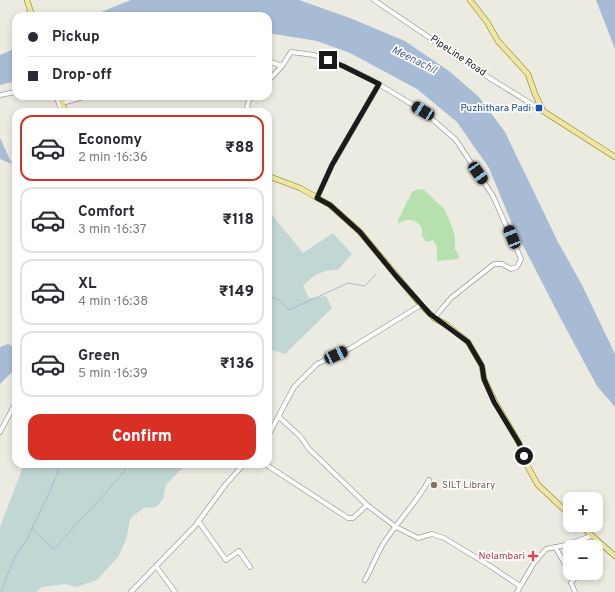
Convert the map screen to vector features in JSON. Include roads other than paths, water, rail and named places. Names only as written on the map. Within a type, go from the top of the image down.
[{"type":"main road","points":[[27,0],[31,12]]},
{"type":"main road","points":[[470,0],[487,22],[498,41],[528,74],[543,111],[615,157]]},
{"type":"main road","points":[[272,178],[300,188],[330,205],[360,232],[421,305],[434,318],[468,342],[482,366],[484,379],[494,402],[519,443],[529,469],[538,485],[563,508]]},
{"type":"main road","points":[[587,532],[615,556]]},
{"type":"street","name":"PipeLine Road","points":[[374,0],[483,74],[543,111]]},
{"type":"street","points":[[272,77],[282,66],[291,52],[314,55],[343,66],[379,84],[423,111],[456,140],[493,196],[521,259],[517,267],[510,269],[502,264],[494,264],[452,298],[434,318]]},
{"type":"street","points":[[272,62],[282,66]]},
{"type":"street","points":[[317,198],[332,165],[379,84]]},
{"type":"street","points":[[0,95],[12,93]]},
{"type":"street","points":[[58,100],[60,106],[63,108],[79,100]]},
{"type":"street","points":[[272,429],[294,387],[317,364],[351,348],[421,305]]},
{"type":"street","points":[[0,432],[12,410]]},
{"type":"street","points":[[279,417],[300,436],[309,449],[367,505],[396,527],[418,538],[432,534],[444,538],[488,564],[520,586]]},
{"type":"street","points":[[131,592],[199,522],[226,484],[240,468]]},
{"type":"street","points":[[271,468],[348,518],[353,518],[367,505]]},
{"type":"street","points":[[366,580],[376,562],[378,553],[421,494],[429,480]]},
{"type":"street","points":[[199,522],[226,560],[239,551],[250,567]]},
{"type":"street","points":[[517,592],[534,563],[546,549],[566,545],[591,536]]},
{"type":"street","points":[[555,547],[563,560]]},
{"type":"street","points":[[156,566],[175,592]]},
{"type":"street","points":[[573,580],[570,583],[575,592]]},
{"type":"water","name":"Meenachil","points":[[131,0],[299,0],[350,18],[405,41],[449,71],[479,97],[505,132],[558,242],[582,285],[615,354],[615,407],[597,386],[562,321],[512,224],[489,168],[457,122],[417,89],[350,53],[317,41],[272,34],[272,12],[101,12]]},
{"type":"water","points":[[596,0],[615,0],[615,49]]},
{"type":"water","points":[[12,50],[12,82],[0,85],[0,55]]},
{"type":"water","points":[[0,138],[12,164],[0,159]]},
{"type":"water","points":[[8,344],[12,346],[12,372],[0,384],[0,347]]},
{"type":"waterway","points":[[272,299],[273,297],[282,302],[289,310],[348,283],[365,286],[376,274]]},
{"type":"waterway","points":[[1,592],[15,556],[26,541],[59,468]]},
{"type":"waterway","points":[[32,529],[54,549],[127,468]]},
{"type":"place","name":"Puzhithara Padi","points":[[539,108]]},
{"type":"place","name":"SILT Library","points":[[434,485]]},
{"type":"place","name":"Nelambari","points":[[533,556]]}]
